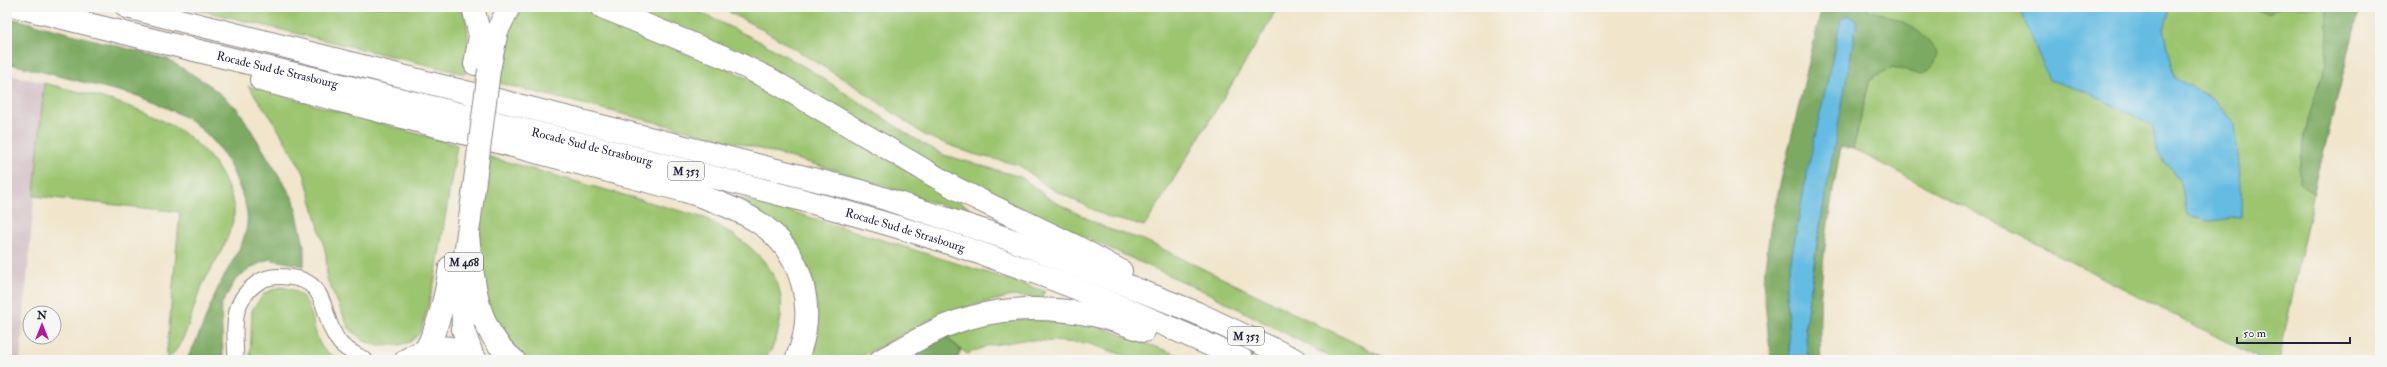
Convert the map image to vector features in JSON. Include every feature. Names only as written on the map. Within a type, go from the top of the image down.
[{"type":"main road","name":"Rocade Sud de Strasbourg","points":[[19,7],[460,113],[833,208],[954,244],[1060,283],[1183,332],[1243,360]]},
{"type":"main road","name":"Rocade Sud de Strasbourg","points":[[127,7],[864,192],[1009,239],[1197,313],[1296,360]]},
{"type":"main road","name":"M 468","points":[[426,349],[436,329],[446,295],[470,163],[482,69],[480,36],[473,7]]},
{"type":"main road","name":"M 468","points":[[482,69],[497,31],[509,7]]},
{"type":"main road","points":[[602,7],[729,59],[768,78],[955,188],[1078,247],[1197,313]]},
{"type":"main road","points":[[114,31],[215,67],[316,96],[709,198],[742,212],[760,223],[786,247],[804,286],[808,318],[805,335],[796,360]]},
{"type":"main road","points":[[501,143],[582,174],[686,204],[720,216],[744,229],[766,247],[781,267],[788,280],[793,295],[795,317],[790,338],[778,360]]},
{"type":"main road","name":"M 468","points":[[470,163],[468,236],[462,278],[462,307],[463,329],[475,359]]},
{"type":"main road","points":[[468,236],[476,298],[485,324],[504,352],[514,360]]},
{"type":"main road","points":[[881,360],[945,326],[975,316],[1015,309],[1058,309],[1093,315],[1236,360]]},
{"type":"main road","points":[[406,360],[426,349],[451,347],[475,359]]},
{"type":"street","points":[[236,360],[235,327],[240,299],[250,288],[264,279],[280,276],[295,277],[311,284],[322,297],[331,328],[340,343],[365,360]]},
{"type":"shaded area","points":[[7,74],[44,83],[25,305],[22,305],[20,360],[7,360]]},
{"type":"green space","points":[[187,7],[461,7],[467,23],[468,31],[465,74]]},
{"type":"green space","points":[[528,7],[578,7],[729,69],[807,110],[971,209],[970,215],[842,172],[746,145],[499,83],[509,21]]},
{"type":"green space","points":[[625,7],[689,7],[763,43],[810,70],[917,140],[944,155],[1021,177],[1051,200],[1108,229],[1144,240],[1390,360],[1336,360],[1208,293],[955,178]]},
{"type":"green space","points":[[732,7],[1279,7],[1145,226],[1110,218],[1048,187],[1019,165],[973,154],[926,136],[861,90],[767,32],[729,12]]},
{"type":"green space","points":[[1822,7],[1867,7],[1868,10],[1899,20],[1915,29],[1930,43],[1937,53],[1932,67],[1921,75],[1893,67],[1870,79],[1853,149],[1841,147],[1824,253],[1820,307],[1821,360],[1808,360],[1805,326],[1834,139],[1808,168],[1786,287],[1790,360],[1771,360],[1763,282],[1771,223]]},
{"type":"green space","points":[[1867,7],[2360,7],[2322,153],[2279,360],[2262,360],[1853,149],[1870,79]]},
{"type":"green space","points":[[2248,7],[2280,7],[2268,14]]},
{"type":"green space","points":[[2327,7],[2360,7],[2313,194],[2300,182],[2300,160],[2309,115],[2326,62]]},
{"type":"green space","points":[[7,17],[167,59],[208,84],[238,109],[294,200],[304,246],[304,266],[269,259],[252,267],[236,279],[221,305],[223,360],[186,360],[221,281],[246,233],[247,214],[244,199],[230,166],[221,151],[211,138],[186,118],[156,103],[138,96],[7,63]]},
{"type":"green space","points":[[44,83],[121,104],[147,113],[171,125],[192,140],[211,158],[225,181],[234,205],[233,222],[227,240],[199,292],[185,334],[174,353],[166,360],[180,212],[34,196]]},
{"type":"green space","points":[[248,86],[457,145],[435,279],[421,332],[410,342],[399,345],[379,346],[364,341],[349,328],[327,279],[326,254],[304,173],[272,119]]},
{"type":"green space","points":[[486,156],[705,218],[736,237],[751,248],[763,260],[773,274],[779,290],[782,307],[779,327],[769,353],[763,360],[530,360],[516,351],[493,325],[477,264]]},
{"type":"green space","points":[[738,198],[777,207],[1045,291],[1041,298],[1012,296],[963,308],[929,320],[855,360],[802,360],[815,316],[816,298],[812,280],[805,263],[782,233],[753,208]]},
{"type":"green space","points":[[280,287],[291,289],[299,293],[305,299],[319,342],[328,353],[340,360],[250,360],[252,310],[265,293]]},
{"type":"green space","points":[[1022,319],[1089,323],[1192,360],[1138,360],[1087,343],[1024,340],[987,346],[967,354],[946,337],[1004,320]]},
{"type":"green space","points":[[946,337],[961,350],[957,360],[903,360]]},
{"type":"water","points":[[2019,7],[2170,7],[2164,29],[2175,78],[2215,100],[2235,124],[2241,186],[2241,217],[2212,221],[2187,215],[2181,183],[2156,150],[2153,126],[2087,92],[2049,80]]},
{"type":"water","points":[[1848,15],[1857,21],[1818,236],[1805,326],[1808,360],[1790,360],[1786,287],[1808,168],[1841,19]]}]
